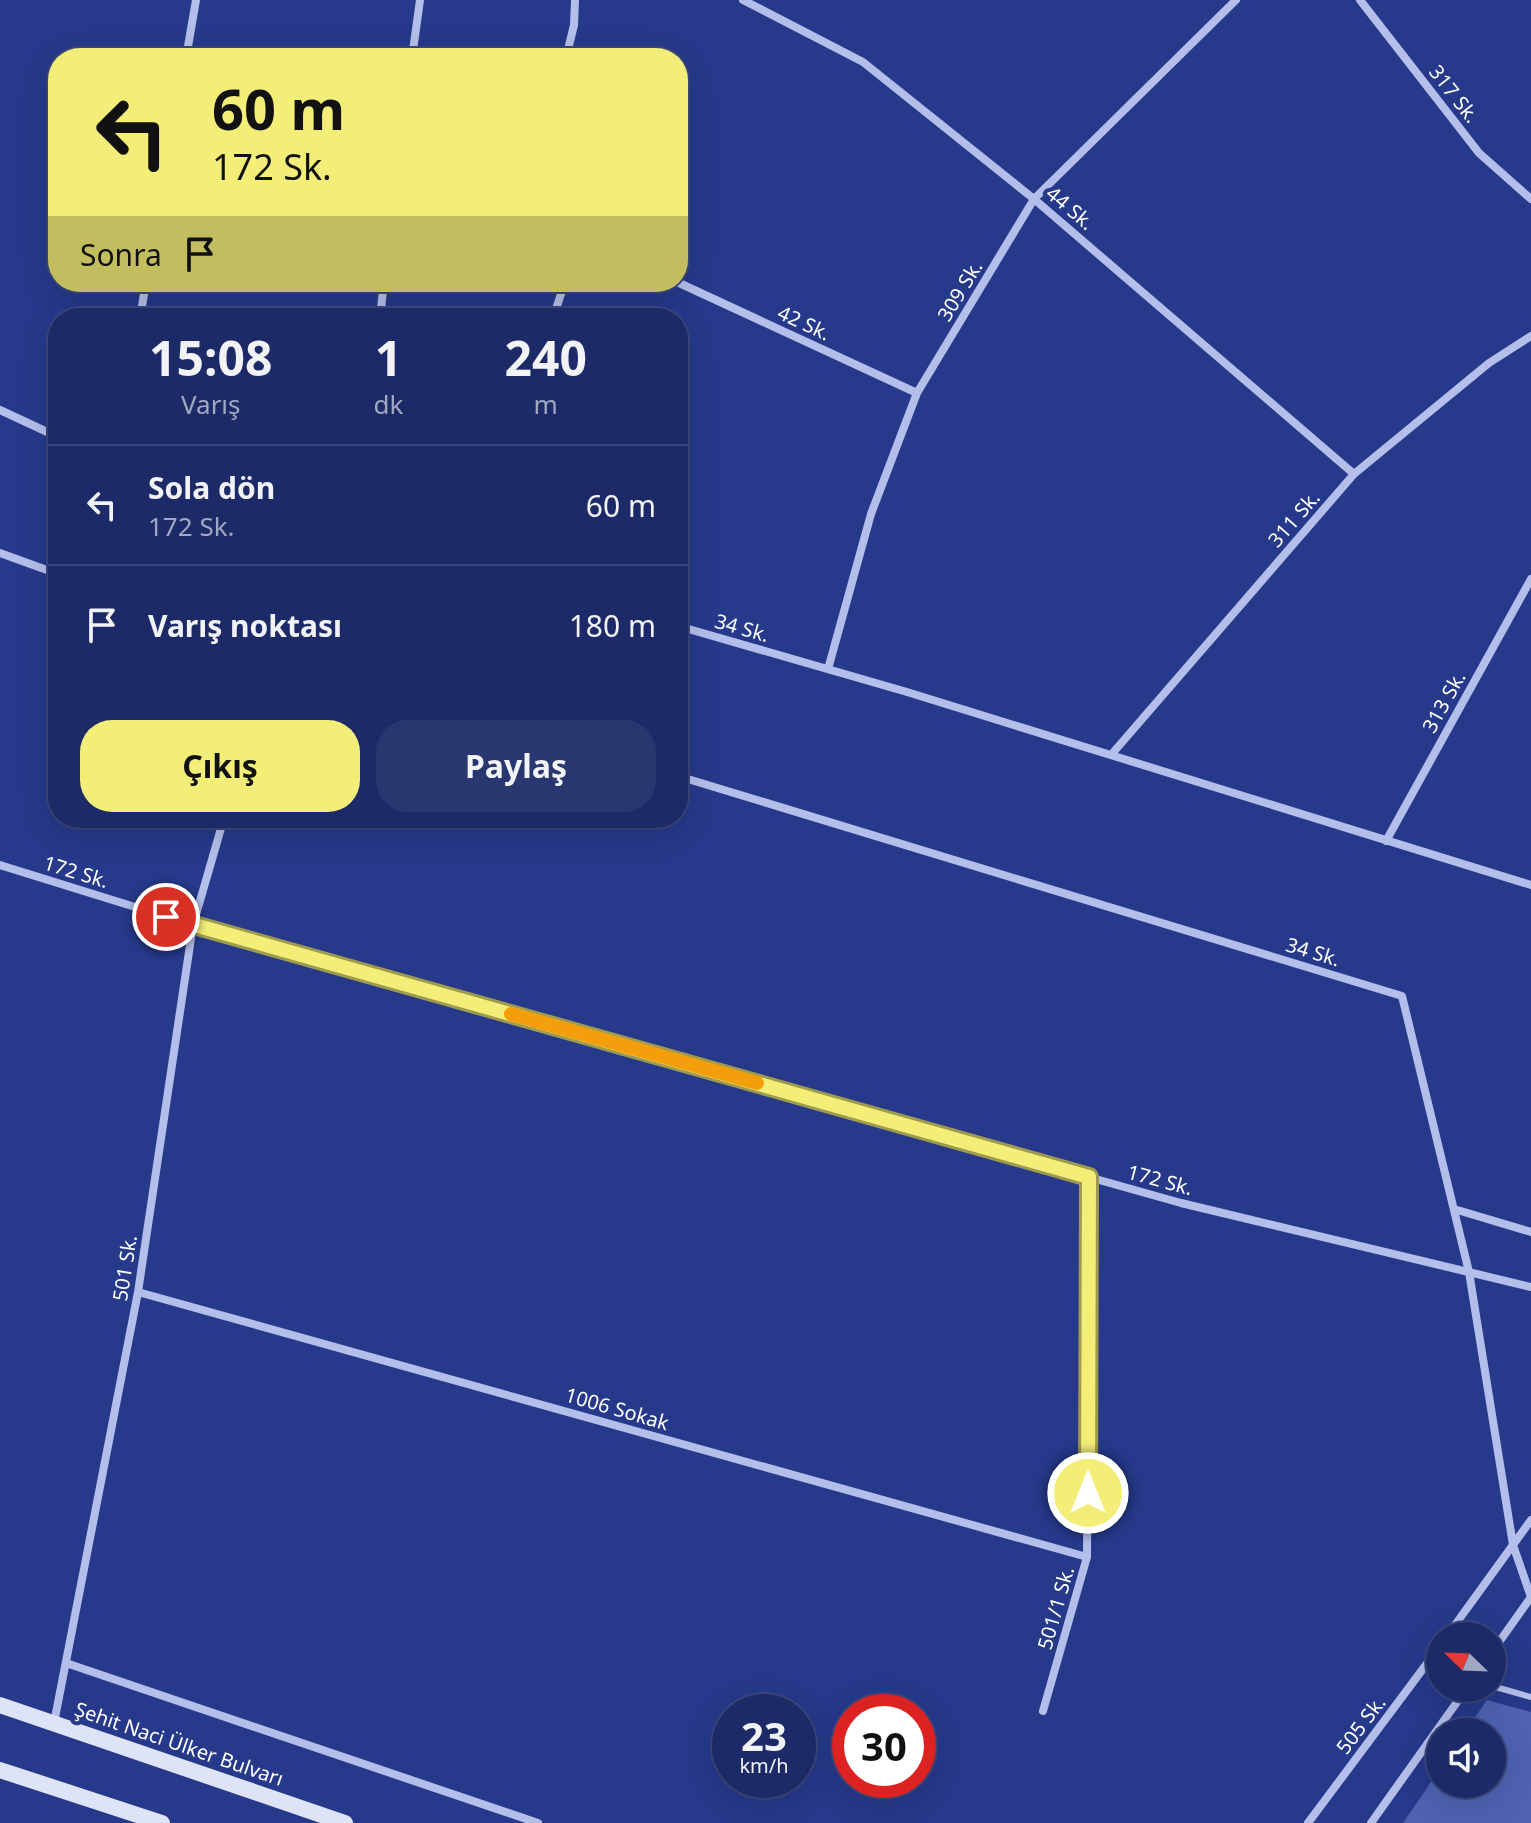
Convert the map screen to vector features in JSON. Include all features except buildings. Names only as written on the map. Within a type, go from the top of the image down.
[{"type":"street","points":[[188,48],[196,0]]},
{"type":"street","points":[[413,48],[420,0]]},
{"type":"street","points":[[568,48],[574,25],[575,0]]},
{"type":"street","name":"309 Sk.","points":[[828,669],[871,514],[917,393],[1034,199],[1236,0]]},
{"type":"street","name":"317 Sk.","points":[[1360,0],[1479,153],[1531,199]]},
{"type":"street","name":"44 Sk.","points":[[746,1],[863,62],[1034,199],[1354,474]]},
{"type":"street","name":"42 Sk.","points":[[688,287],[917,393]]},
{"type":"street","name":"311 Sk.","points":[[1111,755],[1354,474],[1489,363],[1531,336]]},
{"type":"street","points":[[0,410],[48,432]]},
{"type":"street","points":[[0,553],[48,570]]},
{"type":"street","name":"313 Sk.","points":[[1386,841],[1531,579]]},
{"type":"street","name":"34 Sk.","points":[[688,629],[1531,885]]},
{"type":"street","name":"34 Sk.","points":[[688,779],[1402,996],[1469,1272],[1513,1545],[1531,1597]]},
{"type":"street","name":"501 Sk.","points":[[54,1723],[138,1292],[193,925],[221,828]]},
{"type":"street","name":"172 Sk.","points":[[0,865],[193,925],[1181,1203],[1531,1287]]},
{"type":"street","name":"501/1 Sk.","points":[[1043,1711],[1087,1557],[1089,1177]]},
{"type":"street","points":[[1454,1209],[1531,1232]]},
{"type":"street","name":"1006 Sokak","points":[[138,1292],[1087,1557]]},
{"type":"street","points":[[1457,1622],[1531,1520]]},
{"type":"street","points":[[1506,1632],[1531,1597]]},
{"type":"street","points":[[66,1663],[538,1823]]},
{"type":"street","name":"505 Sk.","points":[[1308,1823],[1426,1665]]},
{"type":"street","points":[[1371,1823],[1457,1702]]},
{"type":"street","name":"Şehit Naci Ülker Bulvarı","points":[[0,1705],[345,1823]]},
{"type":"street","points":[[0,1770],[162,1823]]},
{"type":"lane","points":[[1506,1690],[1531,1697]]},
{"type":"slow traffic","points":[[511,1014],[757,1083]]},
{"type":"route","points":[[166,917],[1089,1177],[1088,1493]]}]
